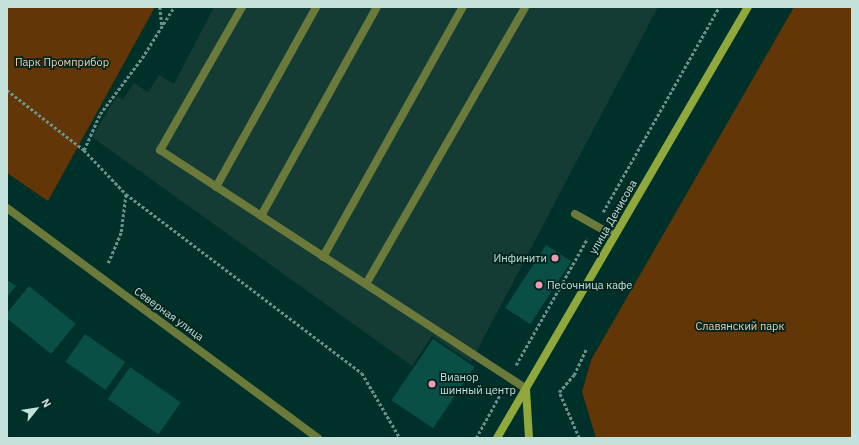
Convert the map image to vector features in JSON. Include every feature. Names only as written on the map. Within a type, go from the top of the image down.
[{"type":"street","points":[[242,7],[160,150],[526,389],[529,438]]},
{"type":"street","points":[[216,187],[316,7]]},
{"type":"street","points":[[261,216],[377,7]]},
{"type":"street","points":[[323,256],[463,7]]},
{"type":"street","points":[[366,284],[525,7]]},
{"type":"street","name":"улица Денисова","points":[[498,438],[748,7]]},
{"type":"street","name":"Северная улица","points":[[7,208],[318,438]]},
{"type":"street","points":[[575,214],[614,236]]},
{"type":"path","points":[[160,7],[162,26]]},
{"type":"path","points":[[84,150],[100,114],[174,7]]},
{"type":"path","points":[[7,90],[84,150],[126,194],[362,373],[400,438]]},
{"type":"path","points":[[101,278],[121,232],[126,194]]},
{"type":"path","points":[[580,438],[559,392],[574,375],[586,350]]},
{"type":"shaded area","points":[[214,7],[658,7],[471,362],[432,336],[412,366],[92,137],[117,96],[123,99],[134,83],[148,92],[159,75],[174,84]]},
{"type":"green space","name":"Парк Промприбор","points":[[7,7],[155,7],[48,201],[7,173]]},
{"type":"green space","name":"Славянский парк","points":[[794,7],[852,7],[852,438],[596,438],[582,392],[591,360]]},
{"type":"building","name":"Песочница кафе","points":[[546,245],[571,261],[530,324],[505,308]]},
{"type":"building","points":[[7,280],[16,286],[7,297]]},
{"type":"building","points":[[29,286],[76,324],[51,354],[7,318],[7,313]]},
{"type":"building","points":[[85,334],[125,362],[106,390],[65,362]]},
{"type":"building","name":"Вианор шинный центр","points":[[433,339],[474,367],[433,428],[392,400]]},
{"type":"building","points":[[130,367],[181,403],[158,435],[108,399]]},
{"type":"place","name":"Инфинити","points":[[555,258]]},
{"type":"place","name":"Песочница кафе","points":[[539,285]]},
{"type":"place","name":"Вианор шинный центр","points":[[432,384]]}]
